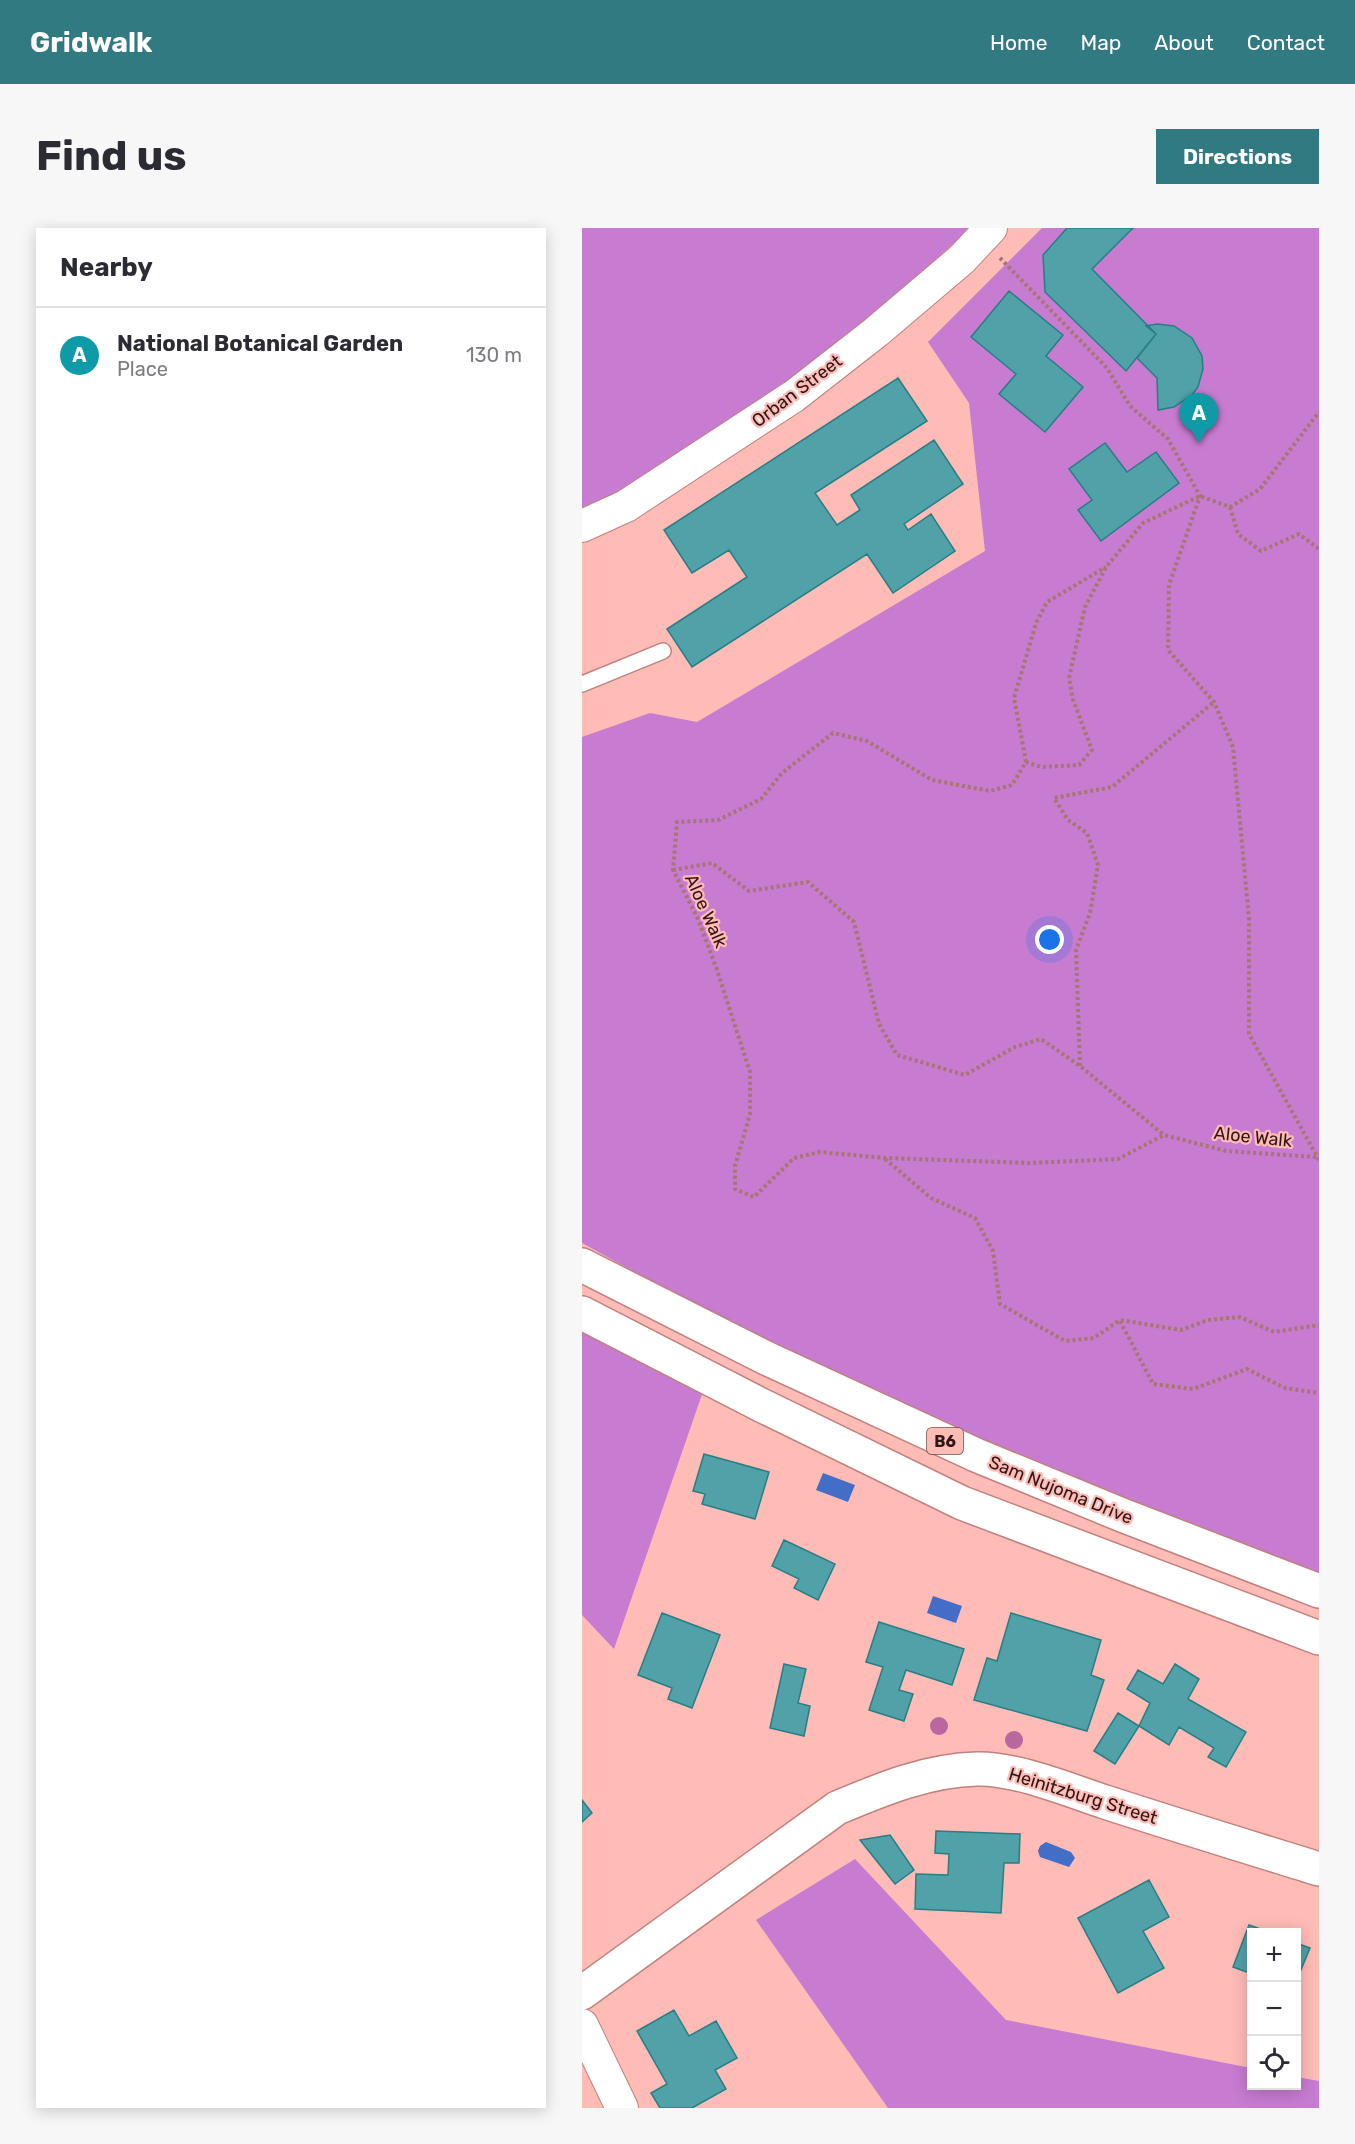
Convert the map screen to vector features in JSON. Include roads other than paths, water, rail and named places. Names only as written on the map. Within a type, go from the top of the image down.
[{"type":"main road","name":"Sam Nujoma Drive","points":[[582,1265],[766,1358],[976,1455],[1122,1515],[1319,1591]]},
{"type":"main road","points":[[582,1313],[763,1406],[962,1503],[1319,1638]]},
{"type":"main road","name":"Heinitzburg Street","points":[[582,1993],[837,1808],[915,1778],[948,1772],[979,1768],[1037,1779],[1319,1869]]},
{"type":"street","name":"Orban Street","points":[[582,526],[626,506],[794,396],[876,332],[962,259],[985,234]]},
{"type":"street","points":[[582,2025],[622,2108]]},
{"type":"lane","points":[[582,684],[663,651]]},
{"type":"water","points":[[823,1473],[855,1485],[848,1502],[816,1490]]},
{"type":"water","points":[[933,1596],[962,1606],[956,1623],[927,1613]]},
{"type":"water","points":[[1046,1842],[1071,1852],[1075,1858],[1069,1867],[1040,1857],[1038,1851],[1040,1846]]},
{"type":"place","name":"National Botanical Garden","points":[[1199,443]]}]
